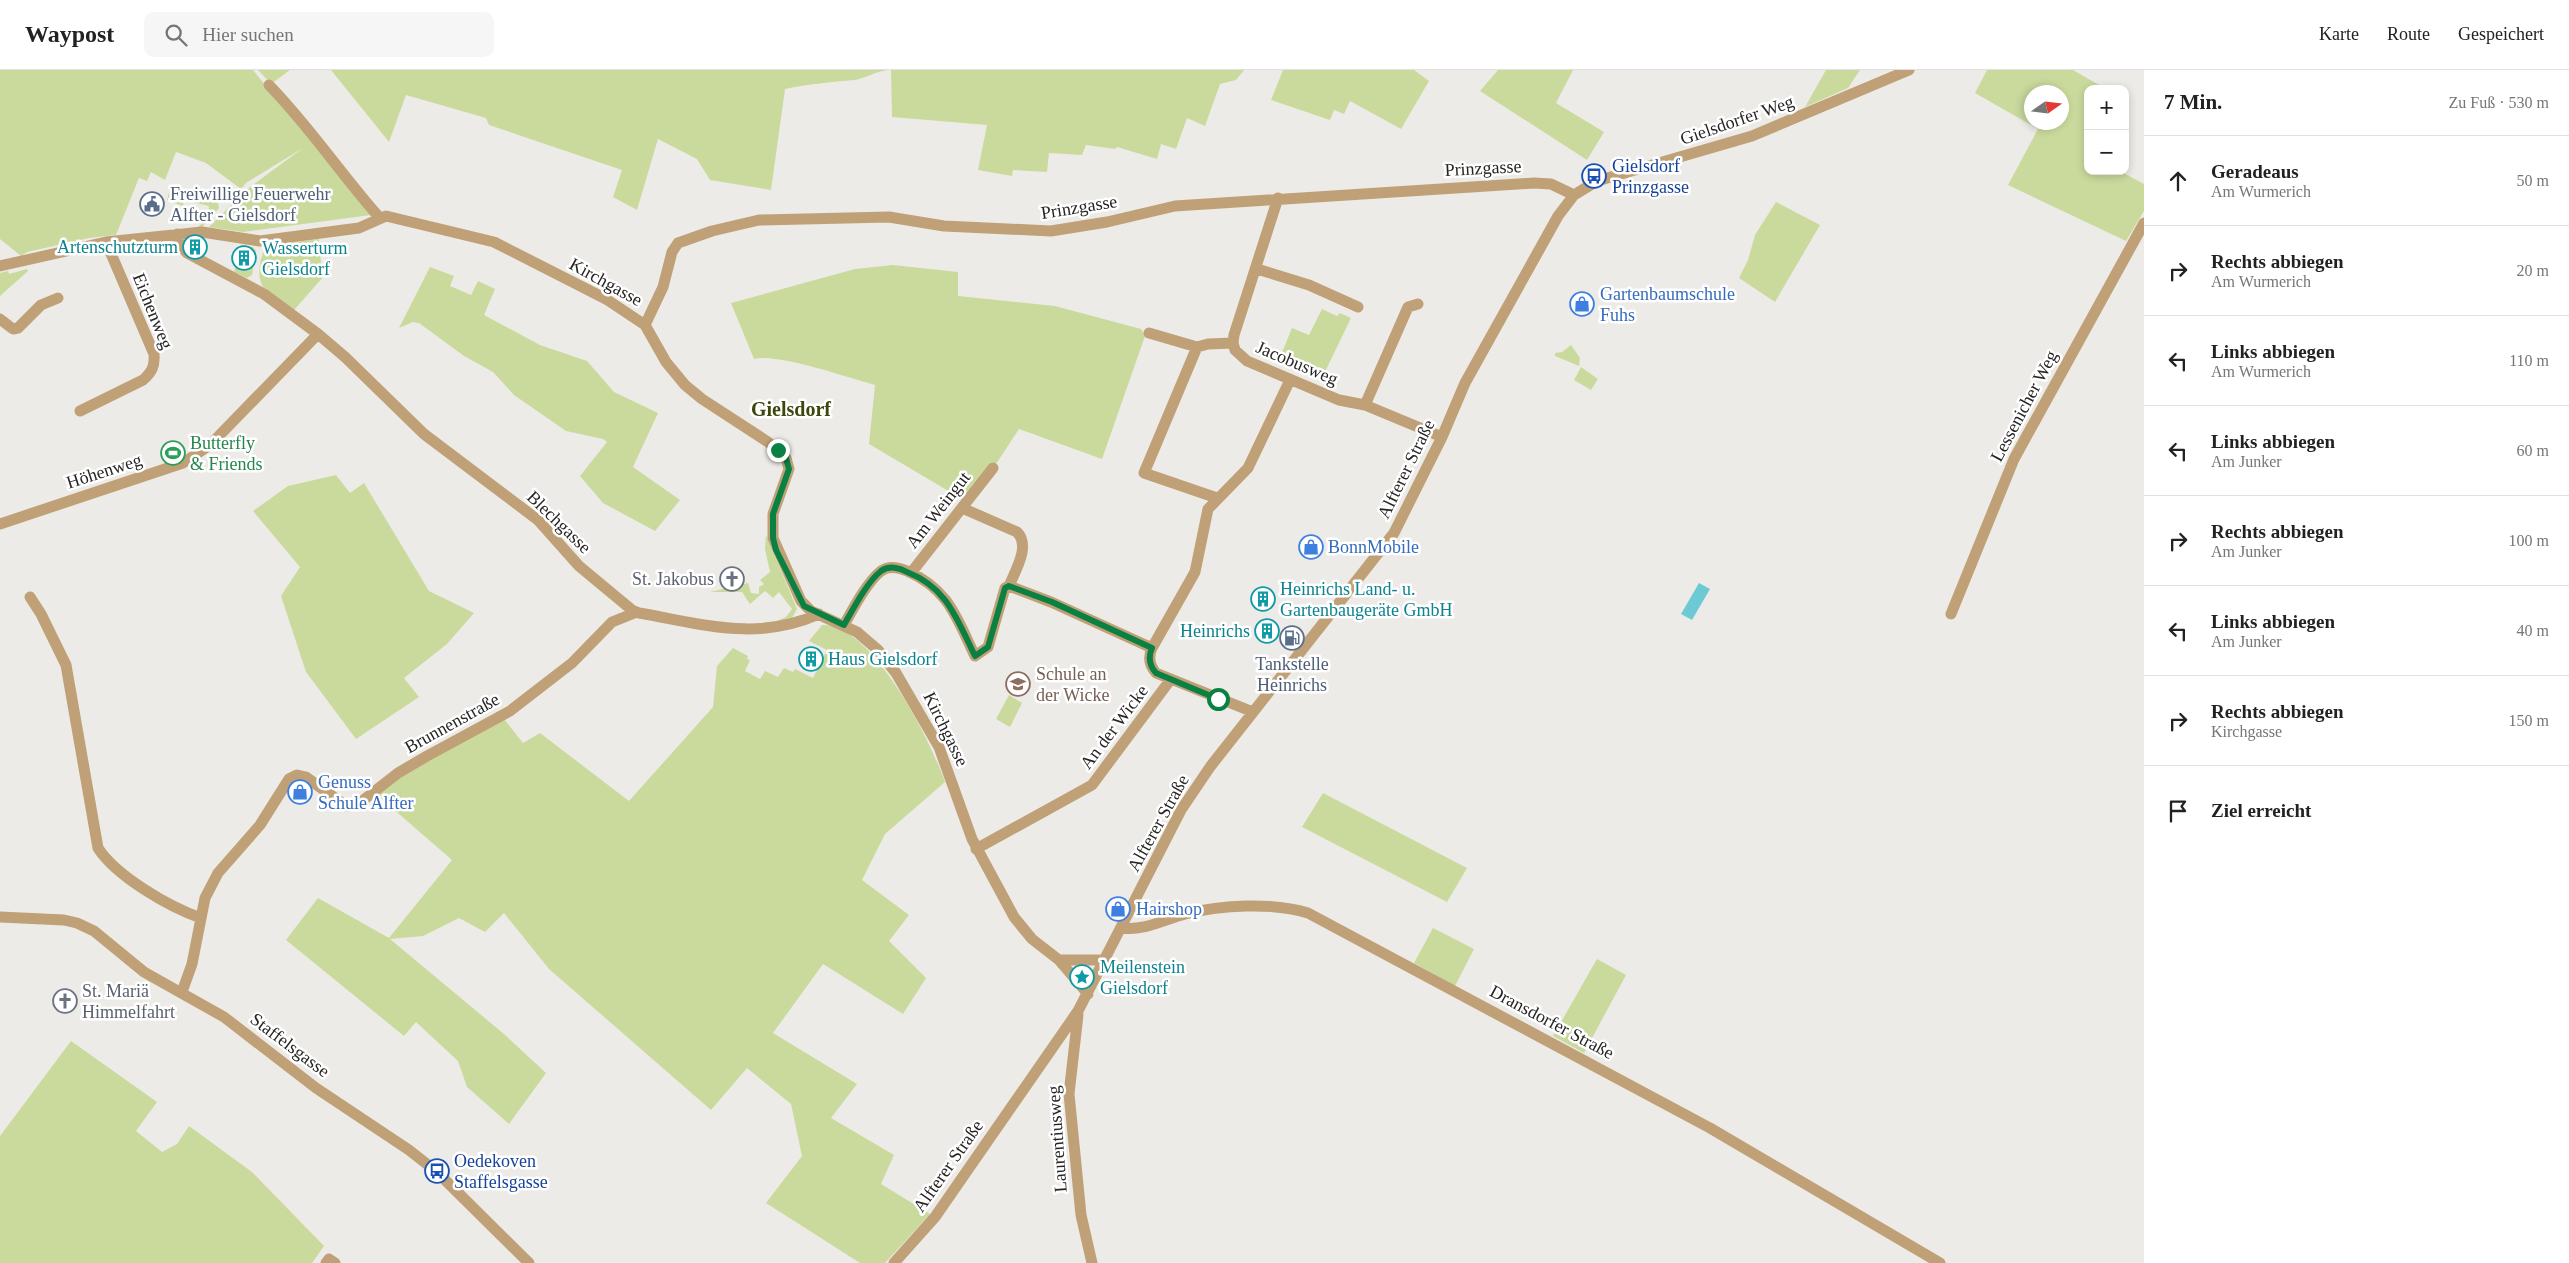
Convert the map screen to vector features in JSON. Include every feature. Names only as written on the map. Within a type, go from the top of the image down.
[{"type":"street","name":"Gielsdorfer Weg","points":[[1574,195],[1597,181],[1752,136],[1909,70]]},
{"type":"street","points":[[0,266],[106,242],[177,234],[209,233],[260,241],[359,228],[379,217],[334,165],[300,118],[269,85]]},
{"type":"street","name":"Prinzgasse","points":[[646,325],[663,287],[672,252],[678,243],[693,236],[741,223],[773,218],[889,217],[944,226],[1051,231],[1107,222],[1175,206],[1278,198],[1534,182],[1551,184],[1574,195]]},
{"type":"street","name":"Alfterer Straße","points":[[894,1263],[934,1216],[1078,1012],[1181,810],[1253,712],[1394,534],[1442,437],[1465,384],[1492,332],[1558,216],[1574,195]]},
{"type":"street","name":"Jacobusweg","points":[[1278,198],[1233,343],[1235,350],[1243,360],[1290,380],[1338,400],[1365,405],[1442,437]]},
{"type":"street","name":"Kirchgasse","points":[[379,217],[386,216],[421,223],[494,242],[606,299],[646,325],[669,366],[685,385],[711,405],[752,430],[786,458],[789,469],[773,514],[773,538],[801,601],[808,609],[844,625],[867,640],[883,656],[921,713],[945,760],[976,849],[1018,925],[1059,960],[1088,994]]},
{"type":"street","name":"Lessenicher Weg","points":[[1951,614],[2014,459],[2143,227]]},
{"type":"street","name":"Blechgasse","points":[[177,234],[180,245],[187,253],[264,294],[318,334],[345,357],[411,423],[480,478],[530,514],[580,566],[637,612],[744,630],[795,624],[819,614]]},
{"type":"street","name":"Eichenweg","points":[[80,411],[143,380],[151,373],[155,363],[154,354],[106,242]]},
{"type":"street","points":[[1257,269],[1308,285],[1358,308]]},
{"type":"street","points":[[0,319],[13,329],[18,328],[41,305],[58,298]]},
{"type":"street","points":[[1365,405],[1408,307],[1418,304]]},
{"type":"street","points":[[1149,333],[1197,347],[1208,344],[1233,343]]},
{"type":"street","name":"Höhenweg","points":[[0,524],[189,460],[210,445],[258,398],[318,334]]},
{"type":"street","points":[[1197,347],[1144,473],[1216,498]]},
{"type":"street","points":[[1253,712],[1156,673],[1150,665],[1150,653],[1196,572],[1208,509],[1216,498],[1237,481],[1248,468],[1290,380]]},
{"type":"street","name":"Am Weingut","points":[[911,573],[993,468]]},
{"type":"street","points":[[844,625],[855,605],[883,570],[897,568],[911,573],[944,596],[975,656],[988,647],[1005,588],[1009,586],[1023,547],[1021,537],[1017,532],[962,508]]},
{"type":"street","points":[[1009,586],[1052,602],[1152,648]]},
{"type":"street","points":[[30,597],[41,614],[66,666],[98,848],[108,863],[177,910],[201,918]]},
{"type":"street","name":"Brunnenstraße","points":[[182,992],[192,964],[205,898],[218,872],[260,825],[289,779],[297,775],[306,777],[346,806],[357,805],[420,760],[510,711],[528,699],[572,663],[612,622],[637,612]]},
{"type":"street","name":"An der Wicke","points":[[976,849],[1092,785],[1171,680]]},
{"type":"street","name":"Dransdorfer Straße","points":[[1122,928],[1134,930],[1196,912],[1230,908],[1288,907],[1308,913],[1710,1128],[1940,1263]]},
{"type":"street","name":"Staffelsgasse","points":[[0,918],[64,920],[83,925],[94,931],[144,972],[224,1017],[316,1088],[424,1163],[529,1263]]},
{"type":"street","points":[[1059,960],[1106,960]]},
{"type":"street","name":"Laurentiusweg","points":[[1078,1012],[1069,1094],[1080,1215],[1092,1263]]},
{"type":"street","points":[[326,1263],[329,1258],[335,1263]]},
{"type":"green space","points":[[0,70],[253,70],[371,215],[243,232],[209,227],[246,190],[303,148],[246,183],[241,189],[206,163],[176,152],[165,180],[151,172],[147,181],[139,178],[116,235],[89,238],[27,252],[21,256],[0,239]]},
{"type":"green space","points":[[258,70],[290,70],[271,84]]},
{"type":"green space","points":[[331,70],[888,70],[855,80],[811,84],[785,89],[771,190],[710,180],[697,159],[658,139],[637,210],[613,197],[622,170],[489,125],[486,118],[406,95],[389,142]]},
{"type":"green space","points":[[891,70],[1244,70],[1236,80],[1220,84],[1205,126],[1187,118],[1176,149],[1161,144],[1157,159],[1117,147],[1115,149],[1086,145],[1082,155],[1049,153],[1047,172],[1013,170],[1012,176],[978,170],[987,125],[892,117]]},
{"type":"green space","points":[[1283,70],[1414,70],[1429,81],[1401,129],[1350,101],[1344,114],[1334,110],[1330,120],[1271,100]]},
{"type":"green space","points":[[1498,70],[1573,70],[1556,103],[1604,132],[1587,160],[1480,91]]},
{"type":"green space","points":[[1826,70],[1860,70],[1848,88],[1805,107]]},
{"type":"green space","points":[[1987,70],[2073,70],[2099,85],[2084,85],[2084,175],[2127,175],[2144,184],[2144,211],[2126,241],[2008,185],[2037,130],[2069,130],[2069,85],[2024,85],[2024,121],[1975,93]]},
{"type":"green space","points":[[170,189],[183,193],[183,195],[218,203],[219,208],[202,227],[198,227],[212,214],[208,212],[209,206],[184,200],[183,206],[167,200]]},
{"type":"green space","points":[[1776,202],[1820,225],[1775,302],[1739,278],[1748,260],[1755,235]]},
{"type":"green space","points":[[319,239],[322,275],[325,275],[294,310],[263,287],[259,272],[262,256],[266,246]]},
{"type":"green space","points":[[241,245],[253,247],[256,251],[252,275],[247,278],[234,272]]},
{"type":"green space","points":[[893,265],[958,272],[958,296],[1055,306],[1141,329],[1145,336],[1102,459],[1019,429],[996,464],[992,462],[962,499],[869,444],[875,385],[796,363],[765,358],[754,359],[731,303],[855,269]]},
{"type":"green space","points":[[430,267],[454,276],[450,286],[471,295],[478,281],[495,289],[484,315],[540,345],[587,361],[614,392],[658,413],[633,467],[680,500],[655,531],[603,503],[580,476],[607,442],[603,439],[566,431],[514,395],[493,372],[464,356],[419,323],[413,322],[399,328]]},
{"type":"green space","points":[[27,269],[28,271],[0,296],[0,273],[8,271],[9,274]]},
{"type":"green space","points":[[1322,309],[1337,316],[1340,313],[1351,318],[1322,378],[1279,360],[1292,328],[1309,335]]},
{"type":"green space","points":[[1571,345],[1580,358],[1579,366],[1555,356],[1555,353],[1562,352]]},
{"type":"green space","points":[[1581,367],[1598,379],[1591,390],[1574,380]]},
{"type":"green space","points":[[336,475],[350,493],[364,483],[429,591],[474,613],[447,644],[404,678],[419,697],[356,739],[306,672],[281,596],[300,567],[253,511],[288,486]]},
{"type":"green space","points":[[766,535],[797,609],[792,618],[774,622],[786,617],[792,609],[779,592],[773,598],[765,591],[750,604],[742,592],[710,592],[748,583],[751,593],[759,594],[759,587],[764,584],[760,580],[770,572],[765,549]]},
{"type":"green space","points":[[822,625],[841,629],[860,643],[879,663],[897,687],[913,714],[938,763],[945,782],[885,834],[862,880],[909,915],[889,941],[926,978],[903,1014],[823,964],[773,1033],[857,1084],[831,1118],[894,1155],[881,1184],[930,1214],[885,1263],[860,1263],[766,1203],[802,1156],[791,1104],[747,1068],[711,1110],[549,969],[504,913],[485,932],[459,918],[423,936],[390,939],[504,1034],[546,1073],[509,1124],[467,1087],[458,1061],[416,1022],[404,1036],[286,940],[318,898],[389,938],[452,860],[376,794],[406,772],[504,719],[523,743],[540,733],[629,801],[713,707],[717,666],[733,648],[748,656],[747,659],[750,660],[745,671],[760,679],[765,671],[778,677],[784,668],[793,672],[795,669],[813,678],[827,650],[809,641]]},
{"type":"green space","points":[[1009,695],[1022,703],[1010,727],[996,719]]},
{"type":"green space","points":[[1323,793],[1467,868],[1447,902],[1302,827]]},
{"type":"green space","points":[[1433,928],[1474,949],[1455,986],[1414,963]]},
{"type":"green space","points":[[1597,959],[1626,975],[1584,1053],[1553,1036]]},
{"type":"green space","points":[[71,1041],[157,1102],[136,1131],[162,1152],[177,1144],[189,1126],[252,1172],[324,1246],[312,1263],[0,1263],[0,1136]]},
{"type":"water","points":[[1699,583],[1710,589],[1692,620],[1681,614]]},
{"type":"place","name":"Gielsdorf Prinzgasse","points":[[1594,176]]},
{"type":"place","name":"Freiwillige Feuerwehr Alfter - Gielsdorf","points":[[152,204]]},
{"type":"place","name":"Artenschutzturm","points":[[195,247]]},
{"type":"place","name":"Wasserturm Gielsdorf","points":[[244,258]]},
{"type":"place","name":"Gartenbaumschule Fuhs","points":[[1582,304]]},
{"type":"place","name":"Butterfly & Friends","points":[[173,453]]},
{"type":"place","name":"BonnMobile","points":[[1311,547]]},
{"type":"place","name":"St. Jakobus","points":[[732,579]]},
{"type":"place","name":"Heinrichs Land- u. Gartenbaugeräte GmbH","points":[[1263,599]]},
{"type":"place","name":"Heinrichs","points":[[1267,631]]},
{"type":"place","name":"Tankstelle Heinrichs","points":[[1292,638]]},
{"type":"place","name":"Haus Gielsdorf","points":[[811,659]]},
{"type":"place","name":"Schule an der Wicke","points":[[1018,684]]},
{"type":"place","name":"Genuss Schule Alfter","points":[[300,792]]},
{"type":"place","name":"Hairshop","points":[[1118,909]]},
{"type":"place","name":"Meilenstein Gielsdorf","points":[[1082,977]]},
{"type":"place","name":"St. Mariä Himmelfahrt","points":[[65,1001]]},
{"type":"place","name":"Oedekoven Staffelsgasse","points":[[437,1171]]},
{"type":"district","name":"Gielsdorf","points":[[791,409]]},
{"type":"route","points":[[778,450],[786,458],[789,469],[773,514],[773,538],[776,550],[801,601],[811,611],[844,625],[855,605],[881,571],[888,568],[900,569],[911,573],[944,596],[975,656],[988,647],[1005,588],[1009,586],[1052,602],[1152,648],[1149,659],[1150,665],[1156,673],[1218,699]]}]
